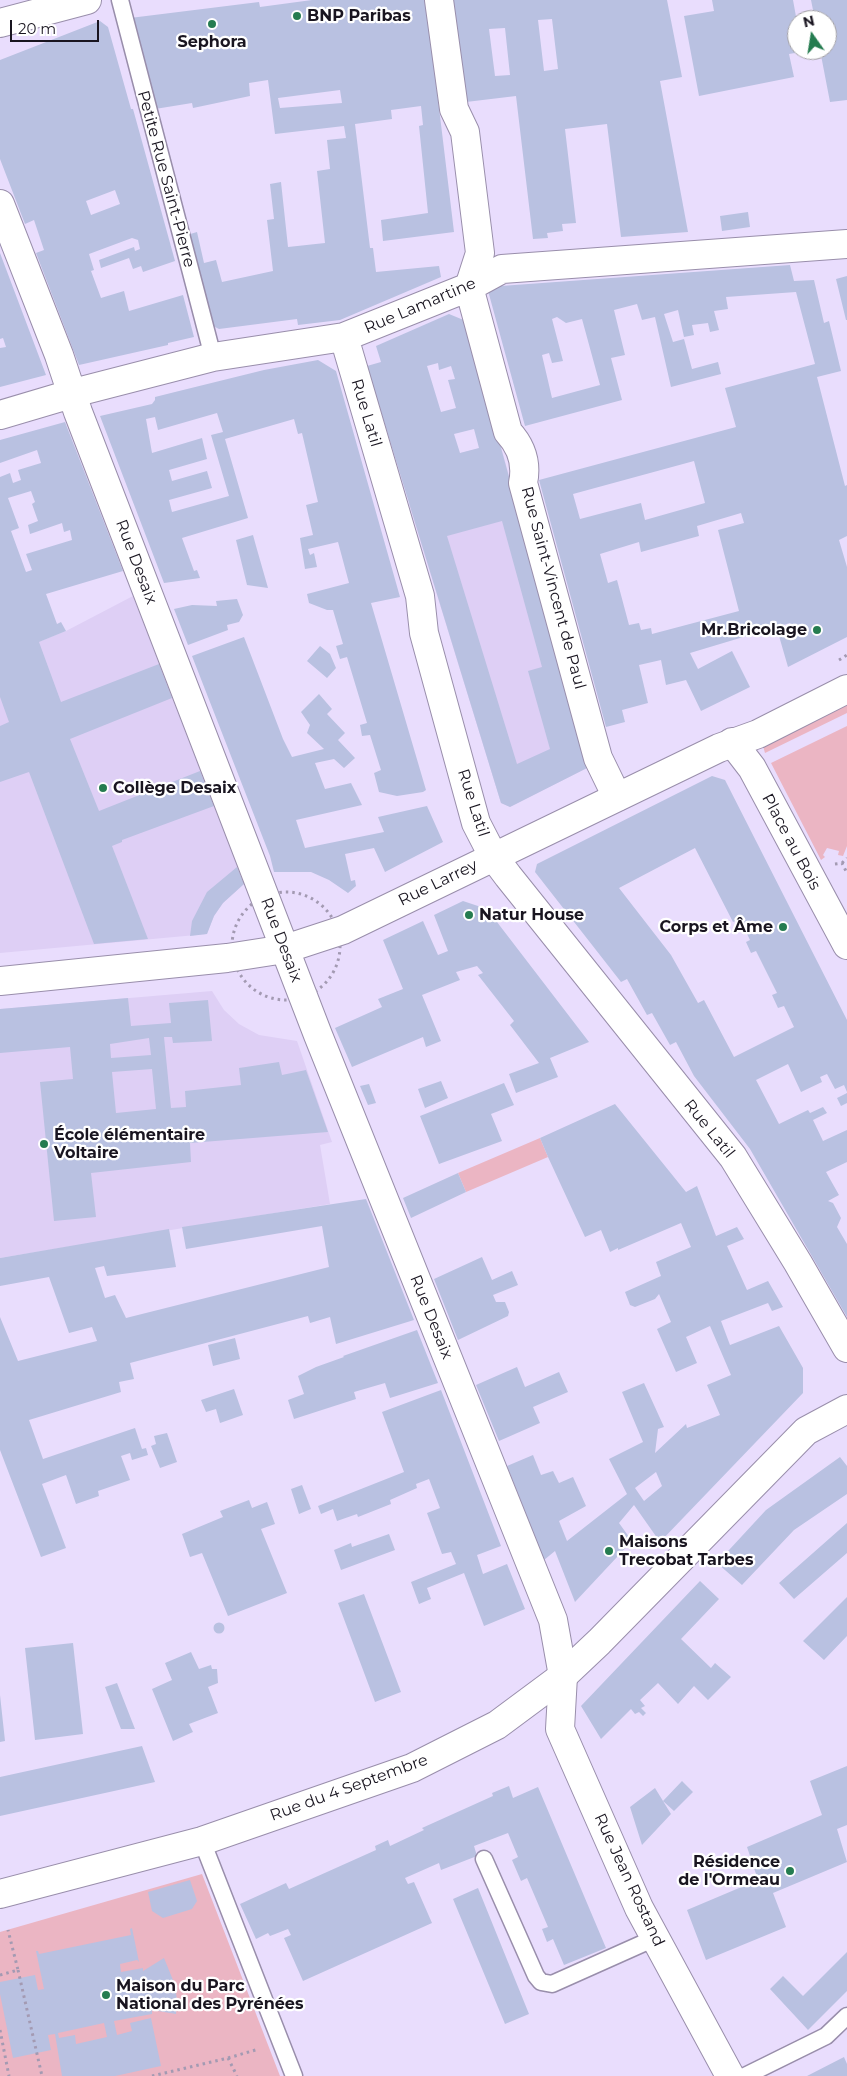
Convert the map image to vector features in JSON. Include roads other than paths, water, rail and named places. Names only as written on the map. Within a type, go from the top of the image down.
[{"type":"street","points":[[0,6],[20,0]]},
{"type":"street","points":[[0,24],[88,0]]},
{"type":"street","points":[[439,0],[454,108],[465,132],[480,253],[469,287]]},
{"type":"street","name":"Rue Desaix","points":[[0,204],[286,949],[553,1620],[563,1676]]},
{"type":"street","name":"Rue Lamartine","points":[[0,415],[72,393],[213,357],[344,337],[469,287],[502,269],[847,244]]},
{"type":"street","name":"Rue Saint-Vincent de Paul","points":[[469,287],[508,432],[519,444],[526,471],[524,483],[598,758],[617,797]]},
{"type":"street","name":"Rue Latil","points":[[344,337],[418,588],[424,633],[476,823],[493,856],[732,1157],[798,1263],[847,1348]]},
{"type":"street","name":"Rue Larrey","points":[[0,981],[204,961],[286,949],[343,930],[732,742],[758,734],[847,689]]},
{"type":"street","name":"Place au Bois","points":[[732,742],[752,768],[847,944]]},
{"type":"street","name":"Rue du 4 Septembre","points":[[0,1894],[202,1841],[412,1768],[497,1725],[563,1676],[599,1642],[806,1431],[847,1409]]},
{"type":"street","name":"Rue Jean Rostand","points":[[563,1676],[560,1729],[655,1938],[730,2076]]},
{"type":"lane","name":"Petite Rue Saint-Pierre","points":[[120,0],[213,357]]},
{"type":"lane","points":[[202,1841],[294,2076]]},
{"type":"lane","points":[[484,1859],[536,1976],[541,1982],[552,1984],[655,1938]]},
{"type":"lane","points":[[745,2076],[826,2036],[847,2016]]},
{"type":"place","name":"BNP Paribas","points":[[297,16]]},
{"type":"place","name":"Sephora","points":[[212,24]]},
{"type":"place","name":"Mr.Bricolage","points":[[817,630]]},
{"type":"place","name":"Collège Desaix","points":[[103,788]]},
{"type":"place","name":"Natur House","points":[[469,915]]},
{"type":"place","name":"Corps et Âme","points":[[783,927]]},
{"type":"place","name":"École élémentaire Voltaire","points":[[44,1144]]},
{"type":"place","name":"Maisons Trecobat Tarbes","points":[[609,1551]]},
{"type":"place","name":"Résidence de l'Ormeau","points":[[790,1871]]},
{"type":"place","name":"Maison du Parc National des Pyrénées","points":[[106,1995]]}]
